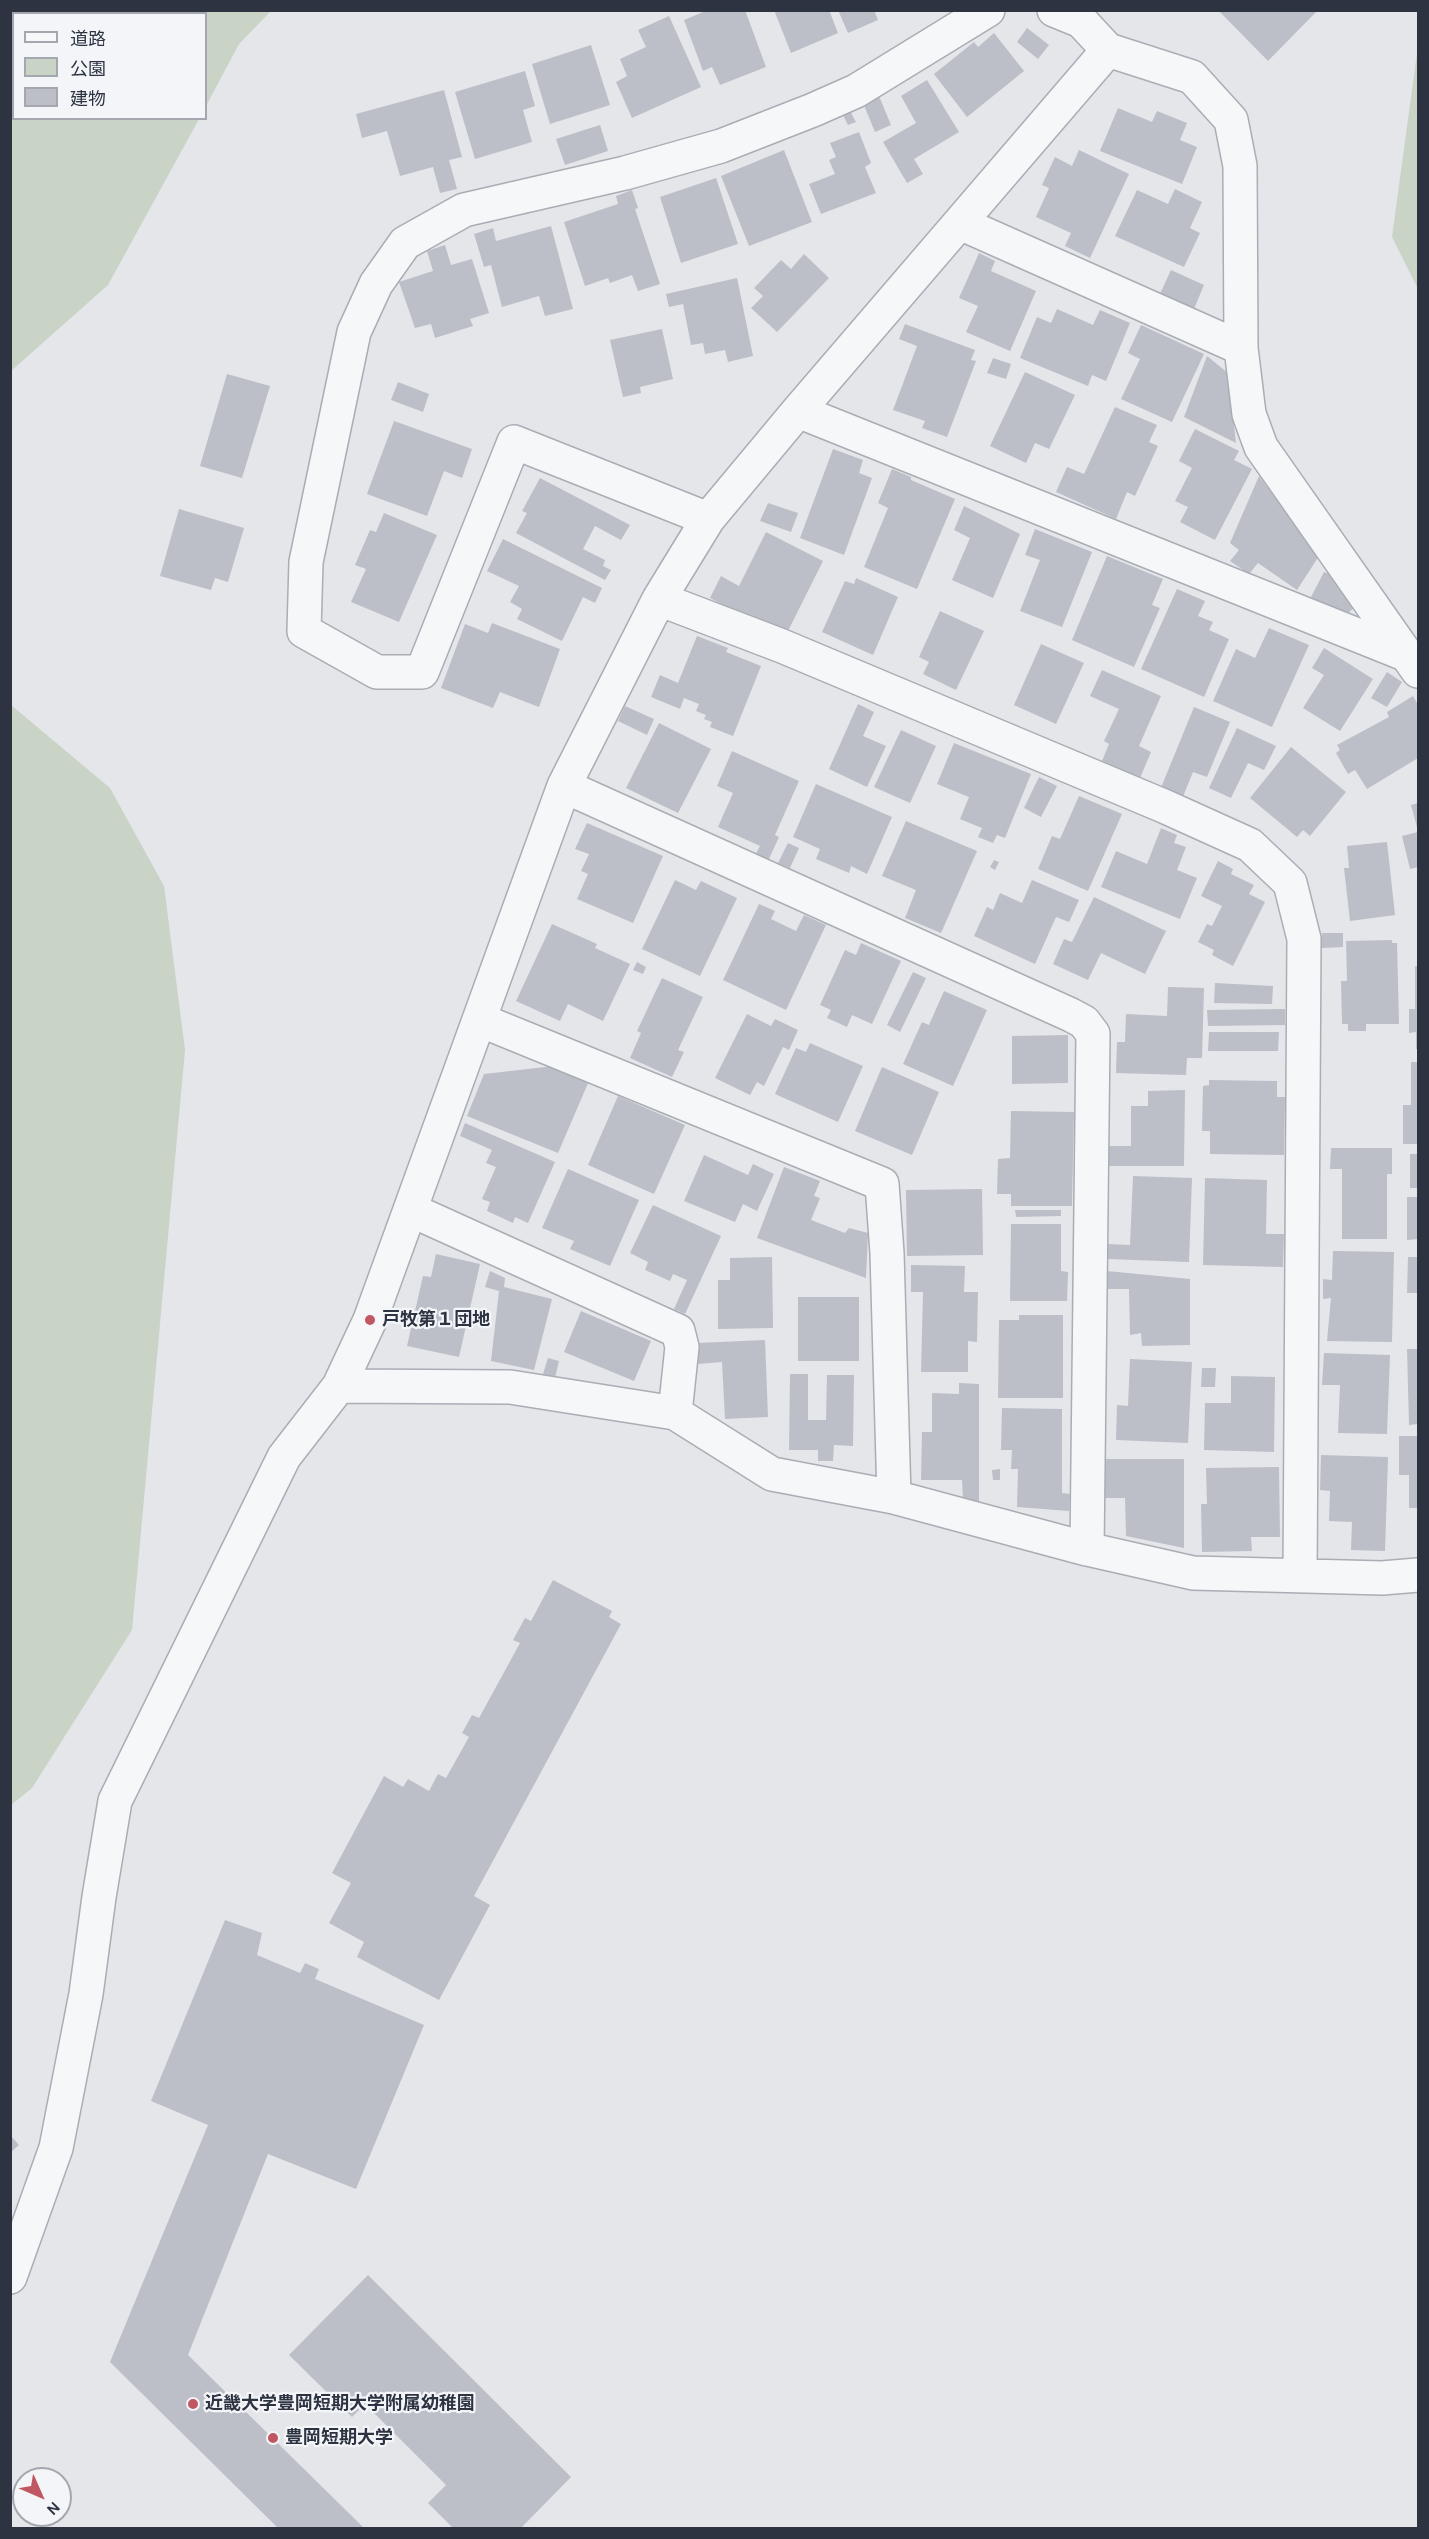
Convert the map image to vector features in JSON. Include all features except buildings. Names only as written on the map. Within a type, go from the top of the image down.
[{"type":"street","points":[[708,519],[514,442],[422,672],[377,672],[304,631],[306,562],[354,332],[376,284],[405,243],[464,210],[625,173],[721,146],[813,110],[856,91],[988,10]]},
{"type":"street","points":[[1054,10],[1081,21],[1108,50],[1192,77],[1231,120],[1240,166],[1241,348],[1249,414],[1261,447],[1413,663]]},
{"type":"street","points":[[10,2277],[56,2148],[86,1994],[99,1897],[116,1801],[284,1457],[339,1386],[370,1320],[564,786],[659,599],[708,519],[1108,50]]},
{"type":"street","points":[[960,223],[1241,348]]},
{"type":"street","points":[[798,411],[1413,663]]},
{"type":"street","points":[[659,599],[782,646],[1239,840],[1250,845],[1290,883],[1304,939],[1300,1576]]},
{"type":"street","points":[[564,786],[1071,1015],[1084,1022],[1093,1034],[1087,1549]]},
{"type":"street","points":[[480,1020],[882,1184],[887,1253],[894,1497]]},
{"type":"street","points":[[411,1210],[678,1331],[682,1347],[675,1413]]},
{"type":"street","points":[[339,1386],[510,1388],[675,1413],[772,1474],[894,1497],[1087,1549],[1193,1573],[1382,1578],[1419,1575]]},
{"type":"green space","points":[[11,10],[271,11],[239,44],[207,104],[207,12],[12,12],[12,120],[198,120],[108,285],[11,371]]},
{"type":"green space","points":[[1418,46],[1418,289],[1392,237]]},
{"type":"green space","points":[[11,705],[110,788],[164,886],[185,1050],[132,1630],[32,1788],[11,1805]]},
{"type":"place","name":"戸牧第１団地","points":[[370,1320]]},
{"type":"place","name":"近畿大学豊岡短期大学附属幼稚園","points":[[193,2404]]},
{"type":"place","name":"豊岡短期大学","points":[[273,2438]]}]
